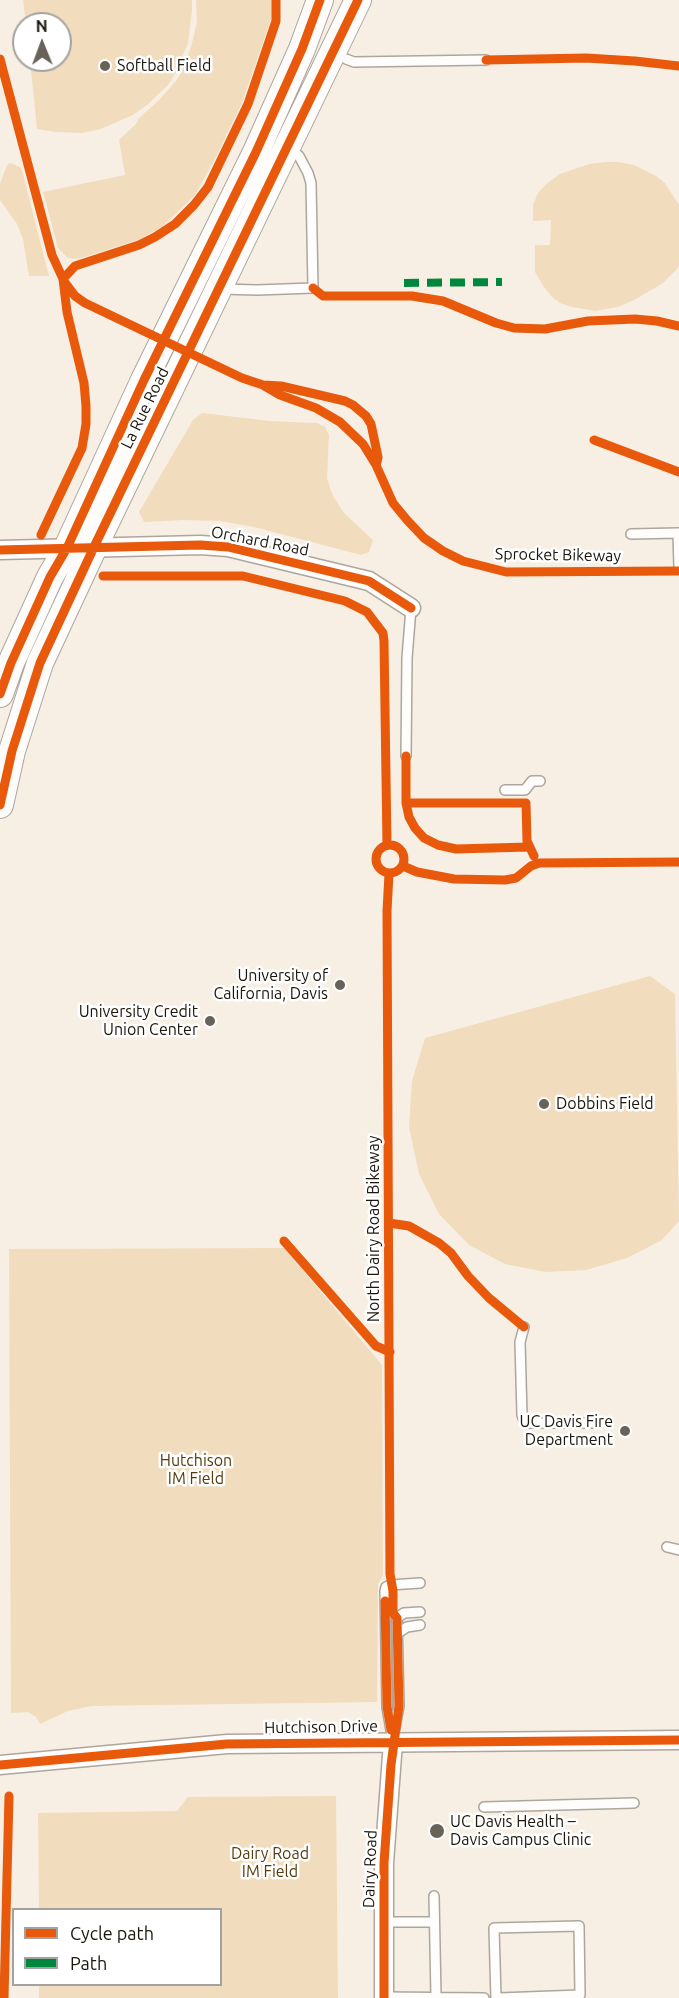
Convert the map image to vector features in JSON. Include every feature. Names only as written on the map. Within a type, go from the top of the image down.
[{"type":"main road","points":[[302,49],[306,0]]},
{"type":"main road","name":"La Rue Road","points":[[0,805],[12,751],[40,663],[94,547],[205,286],[256,152],[302,49],[320,0]]},
{"type":"main road","name":"La Rue Road","points":[[0,694],[50,577],[67,548],[144,380],[205,286],[287,148],[358,0]]},
{"type":"main road","points":[[314,94],[335,81],[375,0]]},
{"type":"street","name":"Orchard Road","points":[[0,550],[200,545],[228,548],[369,581],[411,608]]},
{"type":"street","name":"Hutchison Drive","points":[[0,1765],[227,1744],[679,1740]]},
{"type":"street","name":"Dairy Road","points":[[384,1998],[384,1863],[393,1742]]},
{"type":"lane","points":[[346,59],[354,62],[486,60]]},
{"type":"lane","points":[[205,286],[256,290],[312,288],[312,183],[299,156],[287,148]]},
{"type":"lane","points":[[631,534],[678,533],[679,567]]},
{"type":"lane","points":[[406,756],[407,657],[411,608]]},
{"type":"lane","points":[[505,790],[525,790],[532,781],[540,781]]},
{"type":"lane","points":[[524,1327],[520,1342],[522,1415],[525,1423],[594,1423]]},
{"type":"lane","points":[[667,1547],[679,1550]]},
{"type":"lane","points":[[393,1742],[387,1707],[385,1591],[390,1585],[420,1583]]},
{"type":"lane","points":[[393,1742],[399,1706],[397,1618],[404,1613],[420,1612]]},
{"type":"lane","points":[[398,1633],[407,1627],[420,1625]]},
{"type":"lane","points":[[484,1807],[634,1803]]},
{"type":"lane","points":[[434,1896],[436,1997]]},
{"type":"lane","points":[[383,1922],[434,1922]]},
{"type":"lane","points":[[579,1926],[580,1995],[497,1998],[494,1928],[579,1926]]},
{"type":"lane","points":[[384,1998],[484,1998]]},
{"type":"green space","name":"Softball Field","points":[[23,0],[192,0],[188,43],[168,85],[133,115],[101,129],[82,133],[37,129],[31,72],[72,72],[72,12],[24,12]]},
{"type":"green space","points":[[196,0],[272,0],[273,6],[272,16],[242,103],[216,157],[195,195],[162,227],[138,240],[81,258],[67,257],[58,248],[43,192],[125,175],[119,140],[176,81],[184,67],[197,22]]},
{"type":"green space","points":[[606,162],[634,165],[665,183],[679,205],[679,265],[663,283],[636,299],[618,307],[595,311],[560,303],[552,297],[535,272],[535,245],[550,245],[551,220],[533,221],[533,205],[538,193],[560,174],[589,164]]},
{"type":"green space","points":[[10,163],[22,170],[49,276],[29,276],[23,239],[17,224],[0,200],[0,184],[7,165]]},
{"type":"green space","points":[[202,413],[270,421],[317,423],[325,427],[329,435],[327,478],[333,496],[344,513],[373,540],[369,552],[361,555],[254,527],[220,521],[144,522],[139,512],[193,420]]},
{"type":"green space","name":"Dobbins Field","points":[[650,976],[675,994],[679,1221],[662,1240],[627,1258],[586,1270],[546,1272],[505,1264],[469,1245],[439,1214],[419,1174],[409,1127],[412,1081],[425,1038]]},
{"type":"green space","name":"Hutchison IM Field","points":[[284,1248],[382,1365],[383,1575],[378,1584],[377,1702],[91,1706],[68,1711],[40,1724],[36,1717],[28,1712],[11,1713],[9,1249]]},
{"type":"green space","name":"Dairy Road IM Field","points":[[336,1796],[338,1998],[39,1998],[39,1986],[222,1986],[222,1908],[39,1908],[38,1813],[177,1811],[188,1797]]},
{"type":"marked path","points":[[404,283],[502,282]]},
{"type":"cycle path","points":[[63,279],[75,266],[139,245],[155,237],[175,224],[208,187],[248,104],[276,21],[276,0]]},
{"type":"cycle path","points":[[0,694],[11,663],[50,577],[67,548],[144,380],[256,152],[302,49],[320,0]]},
{"type":"cycle path","points":[[0,805],[12,751],[40,663],[358,0]]},
{"type":"cycle path","points":[[486,60],[586,58],[679,66]]},
{"type":"cycle path","points":[[0,59],[52,255],[63,279],[67,312],[84,383],[86,406],[82,448],[41,535]]},
{"type":"cycle path","points":[[63,280],[75,296],[85,303],[242,378],[263,385],[281,386],[345,401],[353,405],[366,416],[371,424],[377,462]]},
{"type":"cycle path","points":[[313,288],[323,296],[412,296],[443,301],[514,328],[545,329],[588,321],[635,319],[679,326]]},
{"type":"cycle path","name":"Sprocket Bikeway","points":[[263,385],[280,395],[316,408],[340,422],[363,444],[376,465],[393,503],[407,520],[424,538],[463,561],[506,572],[679,571]]},
{"type":"cycle path","points":[[594,440],[679,472]]},
{"type":"cycle path","points":[[0,550],[200,545],[228,547],[369,581],[411,608]]},
{"type":"cycle path","points":[[103,576],[243,576],[345,601],[367,612],[383,633],[384,641],[387,845]]},
{"type":"cycle path","points":[[406,756],[406,803],[409,817],[424,838],[438,845],[456,849],[528,847]]},
{"type":"cycle path","points":[[406,803],[526,803],[527,841],[534,856]]},
{"type":"cycle path","points":[[390,845],[400,849],[404,859],[400,869],[390,873],[380,869],[376,859],[380,849],[390,845]]},
{"type":"cycle path","points":[[403,866],[417,872],[454,879],[505,880],[516,878],[531,866],[539,863],[679,862]]},
{"type":"cycle path","name":"North Dairy Road Bikeway","points":[[384,1998],[384,1863],[391,1765],[399,1706],[397,1618],[393,1613],[390,1574],[387,911],[389,874]]},
{"type":"cycle path","name":"North Dairy Road Bikeway","points":[[389,1223],[409,1226],[439,1243],[451,1253],[468,1276],[489,1298],[524,1327]]},
{"type":"cycle path","name":"North Dairy Road Bikeway","points":[[284,1241],[376,1346],[390,1352]]},
{"type":"cycle path","points":[[385,1601],[387,1707],[391,1730]]},
{"type":"cycle path","points":[[0,1765],[227,1744],[679,1740]]},
{"type":"cycle path","points":[[4,1998],[9,1796]]},
{"type":"place","name":"Softball Field","points":[[105,66]]},
{"type":"place","name":"University of California, Davis","points":[[340,985]]},
{"type":"place","name":"University Credit Union Center","points":[[210,1021]]},
{"type":"place","name":"Dobbins Field","points":[[544,1104]]},
{"type":"place","name":"UC Davis Fire Department","points":[[625,1431]]},
{"type":"place","name":"UC Davis Health – Davis Campus Clinic","points":[[437,1831]]}]
